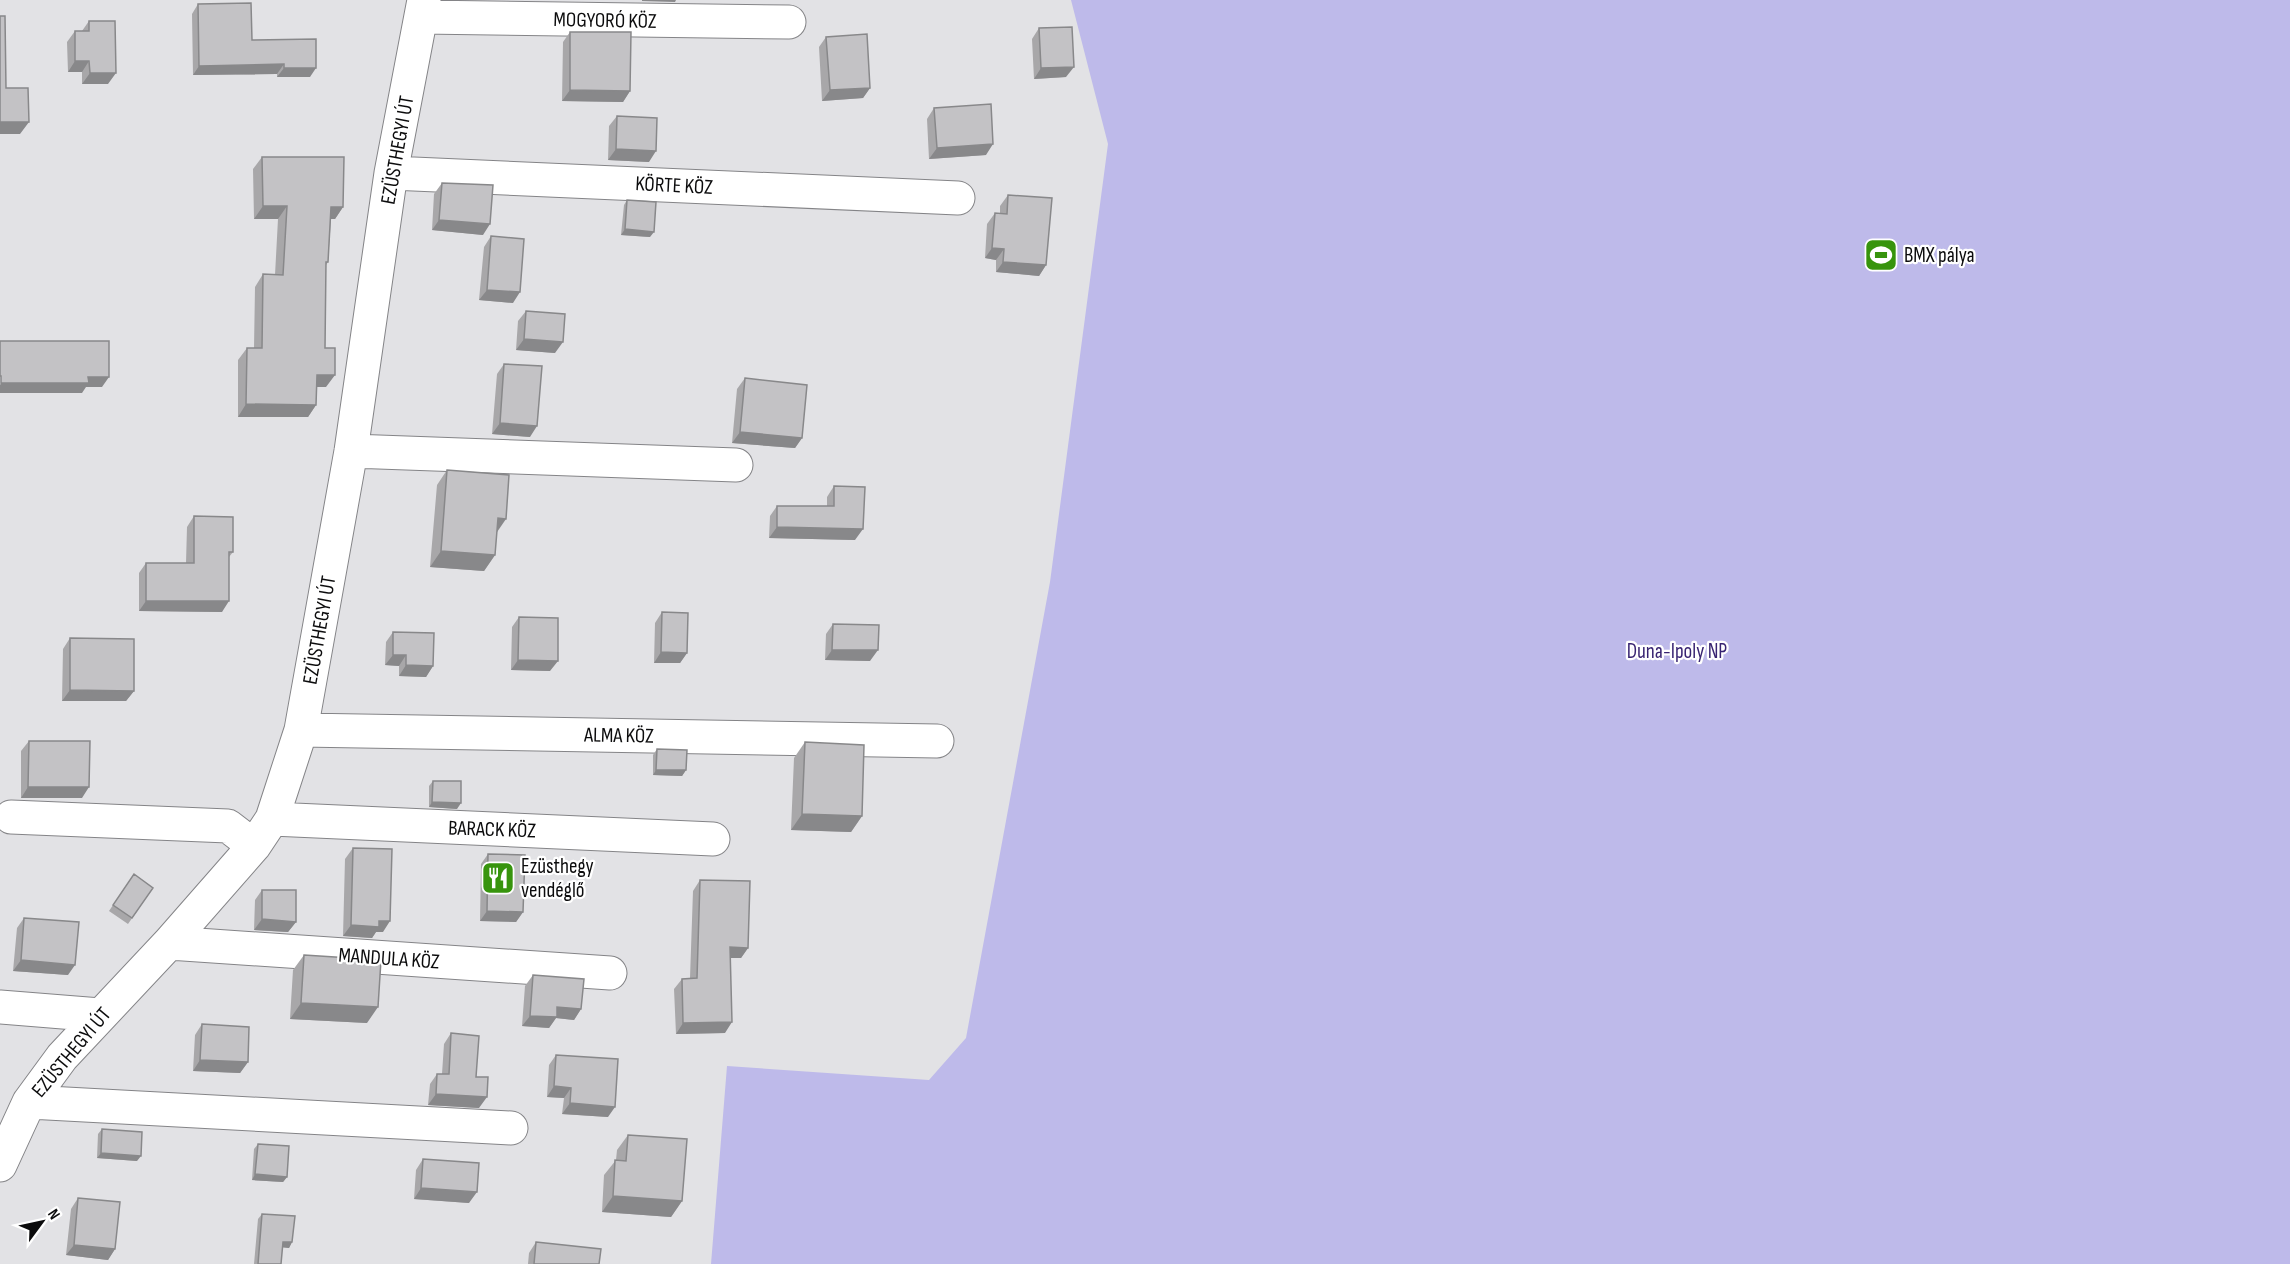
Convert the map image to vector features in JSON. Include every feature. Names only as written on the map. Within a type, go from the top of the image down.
[{"type":"street","name":"MOGYORÓ KÖZ","points":[[423,9],[789,22]]},
{"type":"street","name":"EZÜSTHEGYI ÚT","points":[[0,1165],[29,1102],[62,1057],[169,943],[254,846],[272,819],[301,730],[351,451],[391,173],[423,9]]},
{"type":"street","name":"KÖRTE KÖZ","points":[[391,173],[958,198]]},
{"type":"street","points":[[351,451],[736,465]]},
{"type":"street","name":"ALMA KÖZ","points":[[301,730],[937,741]]},
{"type":"street","points":[[11,817],[228,826],[254,846]]},
{"type":"street","name":"BARACK KÖZ","points":[[272,819],[713,839]]},
{"type":"street","name":"MANDULA KÖZ","points":[[169,943],[610,973]]},
{"type":"street","points":[[0,1007],[100,1015]]},
{"type":"street","points":[[29,1102],[511,1128]]},
{"type":"green space","name":"Duna-Ipoly NP","points":[[1071,0],[2290,0],[2290,1264],[711,1264],[727,1066],[929,1080],[966,1038],[1050,582],[1108,144]]},
{"type":"building","points":[[251,3],[252,40],[316,39],[316,68],[284,68],[284,64],[199,66],[198,4]]},
{"type":"building","points":[[0,16],[5,16],[6,88],[28,88],[29,122],[0,122]]},
{"type":"building","points":[[89,21],[115,21],[116,73],[90,73],[89,61],[75,61],[75,31],[89,31]]},
{"type":"building","points":[[1072,27],[1074,67],[1041,68],[1039,28]]},
{"type":"building","points":[[570,32],[631,32],[630,91],[570,90]]},
{"type":"building","points":[[867,34],[870,88],[830,90],[826,37]]},
{"type":"building","points":[[991,104],[993,144],[937,148],[934,108]]},
{"type":"building","points":[[617,116],[657,118],[656,151],[616,149]]},
{"type":"building","points":[[262,157],[344,157],[343,207],[331,207],[328,262],[326,262],[325,348],[335,348],[335,375],[317,375],[316,405],[246,404],[247,348],[262,348],[263,274],[283,275],[287,206],[263,206]]},
{"type":"building","points":[[442,183],[493,185],[490,224],[439,220]]},
{"type":"building","points":[[1008,195],[1052,198],[1046,265],[1003,262],[1004,249],[992,248],[995,213],[1007,214]]},
{"type":"building","points":[[627,200],[656,202],[654,232],[625,229]]},
{"type":"building","points":[[491,236],[524,239],[520,292],[487,290]]},
{"type":"building","points":[[526,311],[565,314],[563,342],[524,339]]},
{"type":"building","points":[[0,341],[109,341],[109,377],[88,377],[89,383],[1,383]]},
{"type":"building","points":[[504,364],[542,366],[537,426],[500,423]]},
{"type":"building","points":[[745,378],[807,385],[802,438],[740,432]]},
{"type":"building","points":[[447,470],[509,475],[506,519],[498,518],[495,555],[441,551]]},
{"type":"building","points":[[834,486],[865,487],[863,529],[777,527],[777,506],[834,506]]},
{"type":"building","points":[[194,516],[233,517],[233,552],[229,552],[229,601],[146,601],[146,563],[194,563]]},
{"type":"building","points":[[662,612],[688,613],[687,653],[661,652]]},
{"type":"building","points":[[519,617],[558,618],[558,661],[518,660]]},
{"type":"building","points":[[833,624],[879,625],[878,650],[832,650]]},
{"type":"building","points":[[393,632],[434,633],[433,666],[406,665],[406,655],[393,655]]},
{"type":"building","points":[[70,638],[134,639],[134,691],[70,690]]},
{"type":"building","points":[[29,741],[90,741],[89,787],[28,787]]},
{"type":"building","points":[[805,742],[864,745],[862,816],[802,814]]},
{"type":"building","points":[[657,749],[687,750],[686,770],[656,770]]},
{"type":"building","points":[[433,781],[461,781],[461,803],[432,802]]},
{"type":"building","points":[[353,848],[392,849],[390,921],[379,921],[379,927],[351,925]]},
{"type":"building","points":[[488,854],[525,855],[523,912],[487,911]]},
{"type":"building","points":[[134,874],[153,888],[132,918],[113,905]]},
{"type":"building","points":[[700,880],[750,881],[748,948],[730,947],[732,1022],[683,1023],[682,979],[697,978]]},
{"type":"building","points":[[262,890],[296,890],[296,922],[262,919]]},
{"type":"building","points":[[24,918],[79,922],[75,965],[21,960]]},
{"type":"building","points":[[304,955],[381,960],[378,1007],[301,1003]]},
{"type":"building","points":[[533,975],[584,979],[581,1009],[557,1007],[557,1017],[530,1016]]},
{"type":"building","points":[[202,1024],[249,1027],[248,1062],[200,1060]]},
{"type":"building","points":[[451,1033],[479,1036],[476,1077],[488,1077],[487,1097],[436,1094],[437,1074],[449,1074]]},
{"type":"building","points":[[556,1055],[618,1059],[615,1107],[570,1103],[571,1088],[554,1086]]},
{"type":"building","points":[[102,1129],[142,1132],[141,1156],[101,1153]]},
{"type":"building","points":[[628,1135],[687,1139],[682,1201],[613,1196],[615,1160],[626,1161]]},
{"type":"building","points":[[258,1144],[289,1146],[287,1177],[255,1174]]},
{"type":"building","points":[[423,1159],[479,1163],[477,1192],[421,1188]]},
{"type":"building","points":[[78,1198],[120,1202],[115,1249],[74,1245]]},
{"type":"building","points":[[262,1214],[295,1216],[292,1242],[283,1242],[281,1264],[258,1264]]},
{"type":"building","points":[[536,1242],[601,1249],[599,1264],[534,1264]]},
{"type":"place","name":"BMX pálya","points":[[1881,255]]},
{"type":"place","name":"Ezüsthegy vendéglő","points":[[498,878]]}]
